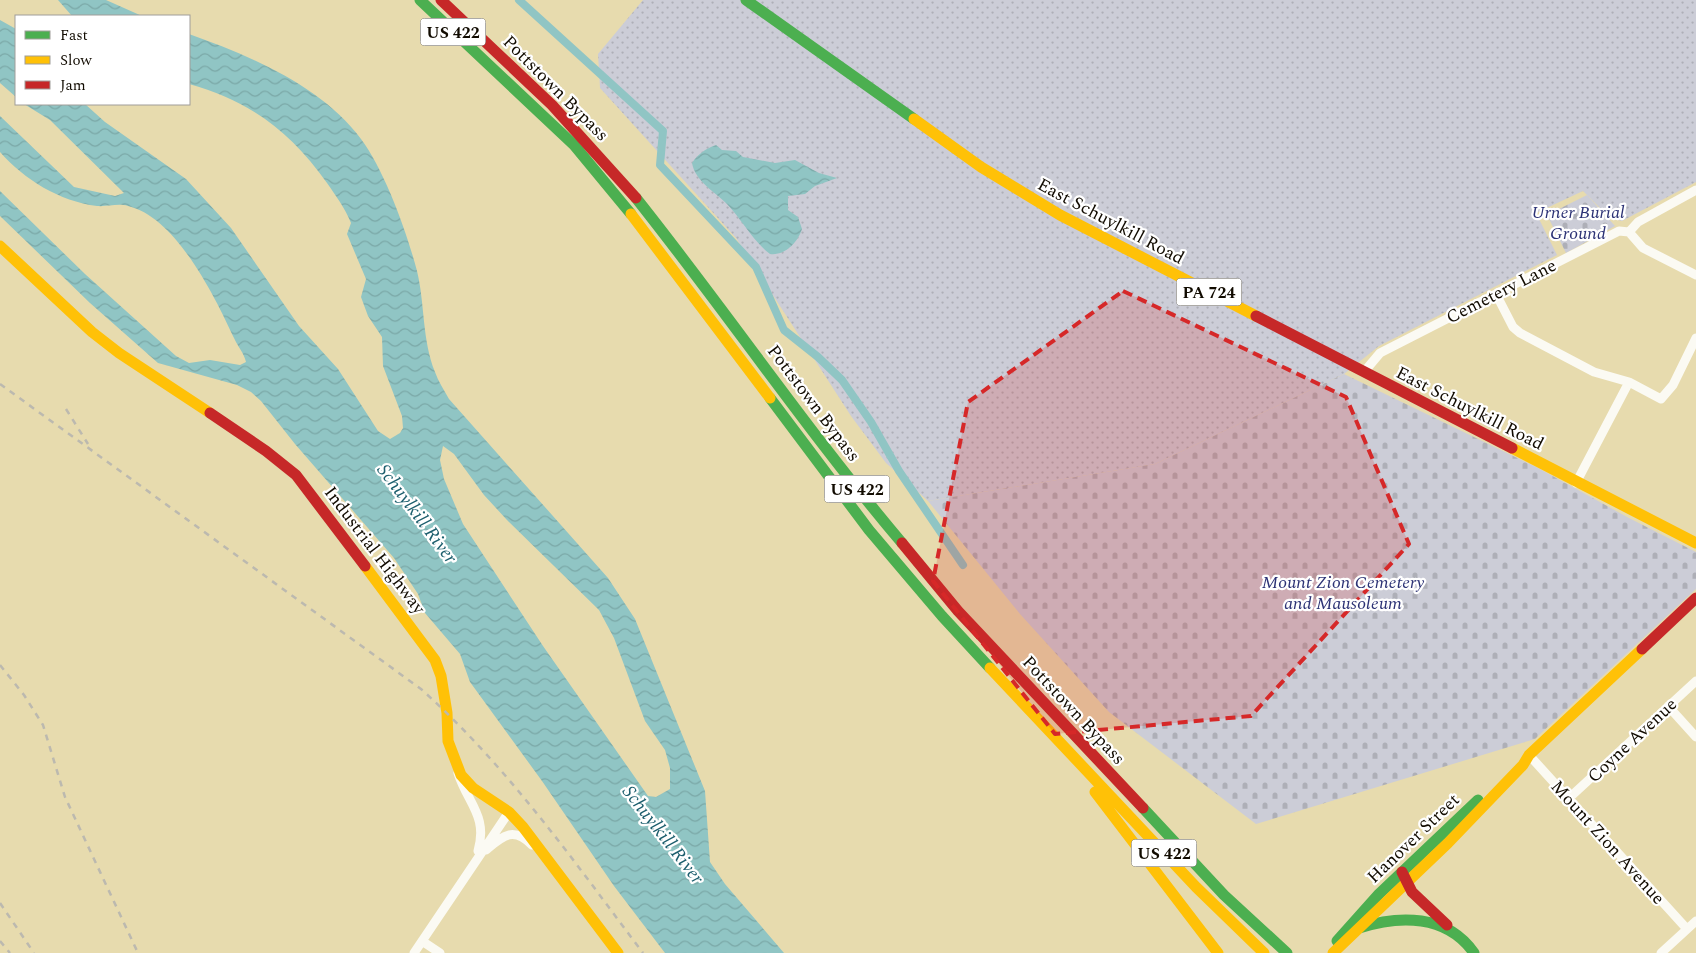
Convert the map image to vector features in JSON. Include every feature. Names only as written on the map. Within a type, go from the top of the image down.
[{"type":"main road","points":[[413,0],[487,63]]},
{"type":"main road","name":"Pottstown Bypass","points":[[420,0],[574,145],[638,222],[869,530],[942,616],[1196,887],[1264,953]]},
{"type":"main road","name":"East Schuylkill Road","points":[[746,0],[930,132],[1018,190],[1060,215],[1576,483],[1696,543]]},
{"type":"main road","name":"Pottstown Bypass","points":[[444,2],[552,105],[627,187],[691,267],[867,502],[958,611],[1224,895],[1288,953]]},
{"type":"main road","name":"Industrial Highway","points":[[0,246],[119,353],[266,451],[296,475],[435,660],[441,676],[450,751],[461,775],[473,788],[509,812],[618,953]]},
{"type":"main road","name":"Hanover Street","points":[[1333,953],[1359,928],[1404,877],[1521,758],[1529,755],[1696,598]]},
{"type":"main road","points":[[1066,750],[1072,762],[1218,953]]},
{"type":"main road","points":[[1404,877],[1412,892],[1472,949]]},
{"type":"main road","name":"Hanover Street","points":[[1328,953],[1360,914],[1404,877]]},
{"type":"main road","points":[[1359,928],[1394,918],[1422,918],[1448,930],[1472,949]]},
{"type":"street","name":"Cemetery Lane","points":[[1364,372],[1380,353],[1619,231],[1629,232],[1638,222],[1696,190]]},
{"type":"street","points":[[1629,232],[1643,248],[1696,275]]},
{"type":"street","points":[[1496,294],[1513,327],[1520,333],[1594,372],[1629,382],[1661,399],[1673,385],[1696,338]]},
{"type":"street","points":[[1576,483],[1629,382]]},
{"type":"street","name":"Coyne Avenue","points":[[1568,799],[1696,681]]},
{"type":"street","points":[[1668,706],[1696,737]]},
{"type":"street","points":[[450,751],[464,790],[478,814],[483,834],[476,858]]},
{"type":"street","name":"Mount Zion Avenue","points":[[1529,755],[1687,929]]},
{"type":"street","points":[[414,953],[476,858],[509,812]]},
{"type":"street","points":[[476,858],[504,835],[514,834],[526,838],[544,857]]},
{"type":"street","points":[[1660,953],[1696,921]]},
{"type":"street","points":[[422,941],[440,953]]},
{"type":"highlighted area","points":[[1123,291],[1346,397],[1409,544],[1251,716],[1055,734],[933,581],[968,402]]},
{"type":"green space","points":[[643,0],[1696,0],[1696,182],[1622,221],[1610,218],[1583,191],[1536,213],[1557,255],[1379,346],[1344,374],[1155,464],[928,501],[886,463],[851,416],[736,238],[600,88],[598,54]]},
{"type":"green space","name":"Urner Burial Ground","points":[[1587,195],[1615,226],[1566,253],[1547,215]]},
{"type":"green space","name":"Mount Zion Cemetery and Mausoleum","points":[[1344,374],[1538,468],[1696,552],[1696,589],[1535,739],[1256,824],[1109,712],[1020,614],[928,501],[1155,464]]},
{"type":"water","points":[[58,0],[106,0],[140,15],[71,15]]},
{"type":"water","points":[[0,20],[15,28],[15,96],[0,83]]},
{"type":"water","name":"Schuylkill River","points":[[190,34],[259,62],[305,88],[345,120],[370,152],[387,185],[417,271],[428,347],[439,382],[449,399],[608,578],[635,619],[705,791],[710,862],[725,884],[784,953],[665,953],[614,886],[542,781],[470,682],[460,654],[425,613],[418,594],[394,558],[295,444],[261,401],[251,392],[237,385],[158,363],[90,303],[0,216],[0,191],[85,274],[176,356],[189,363],[210,360],[240,365],[246,362],[205,281],[178,242],[162,226],[146,213],[128,206],[97,206],[56,194],[20,172],[0,152],[0,116],[74,187],[115,196],[124,193],[50,120],[26,105],[86,105],[105,122],[186,179],[231,228],[299,326],[338,369],[378,431],[390,439],[400,433],[403,428],[402,416],[383,366],[382,337],[368,316],[361,297],[366,279],[347,234],[351,223],[343,207],[313,165],[284,134],[250,109],[211,91],[190,84]],"holes":[[[443,446],[454,454],[484,495],[599,610],[614,638],[645,721],[665,750],[670,768],[670,789],[656,797],[648,796],[543,646],[463,524],[444,479],[440,460]]]},
{"type":"water","points":[[716,145],[722,150],[736,151],[743,157],[775,163],[795,160],[819,173],[837,178],[815,186],[805,194],[788,196],[788,210],[798,217],[802,229],[794,243],[786,250],[781,253],[770,254],[758,243],[727,204],[706,186],[697,175],[692,163],[702,152]]},
{"type":"waterway","points":[[519,0],[663,131],[660,165],[756,267],[784,330],[818,357],[842,380],[871,422],[899,471],[963,565]]},
{"type":"railway","points":[[0,384],[421,689],[453,719],[511,782],[565,849],[643,953]]},
{"type":"railway","points":[[66,409],[88,444]]},
{"type":"railway","points":[[0,665],[24,695],[43,725],[65,797],[138,953]]},
{"type":"railway","points":[[0,903],[34,953]]},
{"type":"railway","points":[[0,941],[10,953]]},
{"type":"traffic: fast","points":[[420,0],[574,145],[631,214]]},
{"type":"traffic: fast","points":[[746,0],[914,119]]},
{"type":"traffic: fast","points":[[636,198],[833,458],[902,543]]},
{"type":"traffic: fast","points":[[770,398],[869,530],[942,616],[990,668]]},
{"type":"traffic: fast","points":[[1337,941],[1379,894],[1478,800]]},
{"type":"traffic: fast","points":[[1143,808],[1224,895],[1287,953]]},
{"type":"traffic: fast","points":[[1359,928],[1390,921],[1421,921],[1450,931],[1463,940],[1474,953]]},
{"type":"traffic: slow","points":[[914,119],[981,167],[1060,215],[1256,316]]},
{"type":"traffic: slow","points":[[631,214],[770,398]]},
{"type":"traffic: slow","points":[[0,246],[92,332],[119,353],[210,413]]},
{"type":"traffic: slow","points":[[1512,448],[1696,543]]},
{"type":"traffic: slow","points":[[365,566],[435,660],[441,676],[447,713],[448,741],[461,775],[473,788],[509,812],[523,827],[618,953]]},
{"type":"traffic: slow","points":[[1333,953],[1448,843],[1523,765],[1529,755],[1642,649]]},
{"type":"traffic: slow","points":[[990,668],[1196,887],[1264,953]]},
{"type":"traffic: slow","points":[[1095,792],[1218,953]]},
{"type":"traffic: jam","points":[[441,0],[552,105],[636,198]]},
{"type":"traffic: jam","points":[[1256,316],[1512,448]]},
{"type":"traffic: jam","points":[[210,413],[266,451],[296,475],[365,566]]},
{"type":"traffic: jam","points":[[902,543],[958,611],[1143,808]]},
{"type":"traffic: jam","points":[[1642,649],[1696,598]]},
{"type":"traffic: jam","points":[[1402,872],[1412,892],[1447,925]]}]
